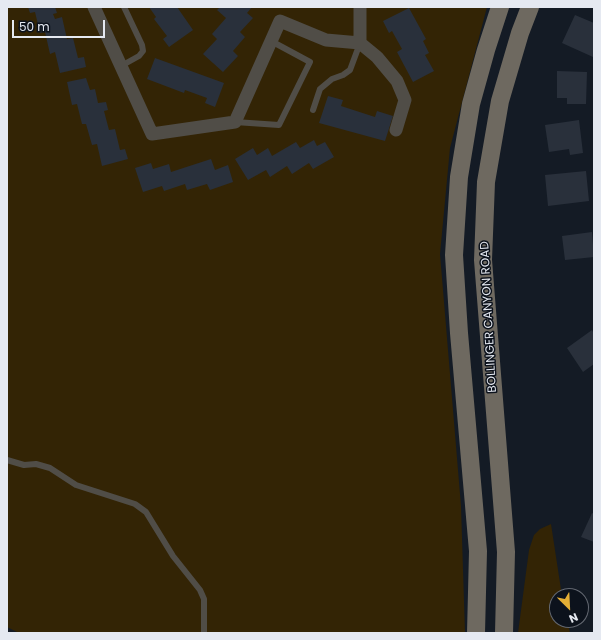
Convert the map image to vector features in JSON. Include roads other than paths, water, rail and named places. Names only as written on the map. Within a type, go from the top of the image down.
[{"type":"main road","points":[[476,633],[478,551],[459,332],[454,255],[459,177],[471,104],[500,7]]},
{"type":"main road","name":"BOLLINGER CANYON ROAD","points":[[504,633],[506,552],[484,260],[486,182],[500,101],[520,33],[530,7]]},
{"type":"street","points":[[94,7],[152,134],[235,122],[280,21],[326,40],[360,43],[377,57],[397,80],[405,100],[396,130]]},
{"type":"street","points":[[360,7],[360,43]]},
{"type":"lane","points":[[121,66],[139,56],[143,51],[142,45],[124,7]]},
{"type":"lane","points":[[235,122],[279,125],[310,62],[271,41]]},
{"type":"lane","points":[[313,110],[320,89],[332,79],[343,75],[350,70],[360,43]]},
{"type":"lane","points":[[7,460],[24,464],[36,464],[50,468],[76,485],[134,504],[146,512],[173,556],[200,590],[204,599],[204,633]]}]
